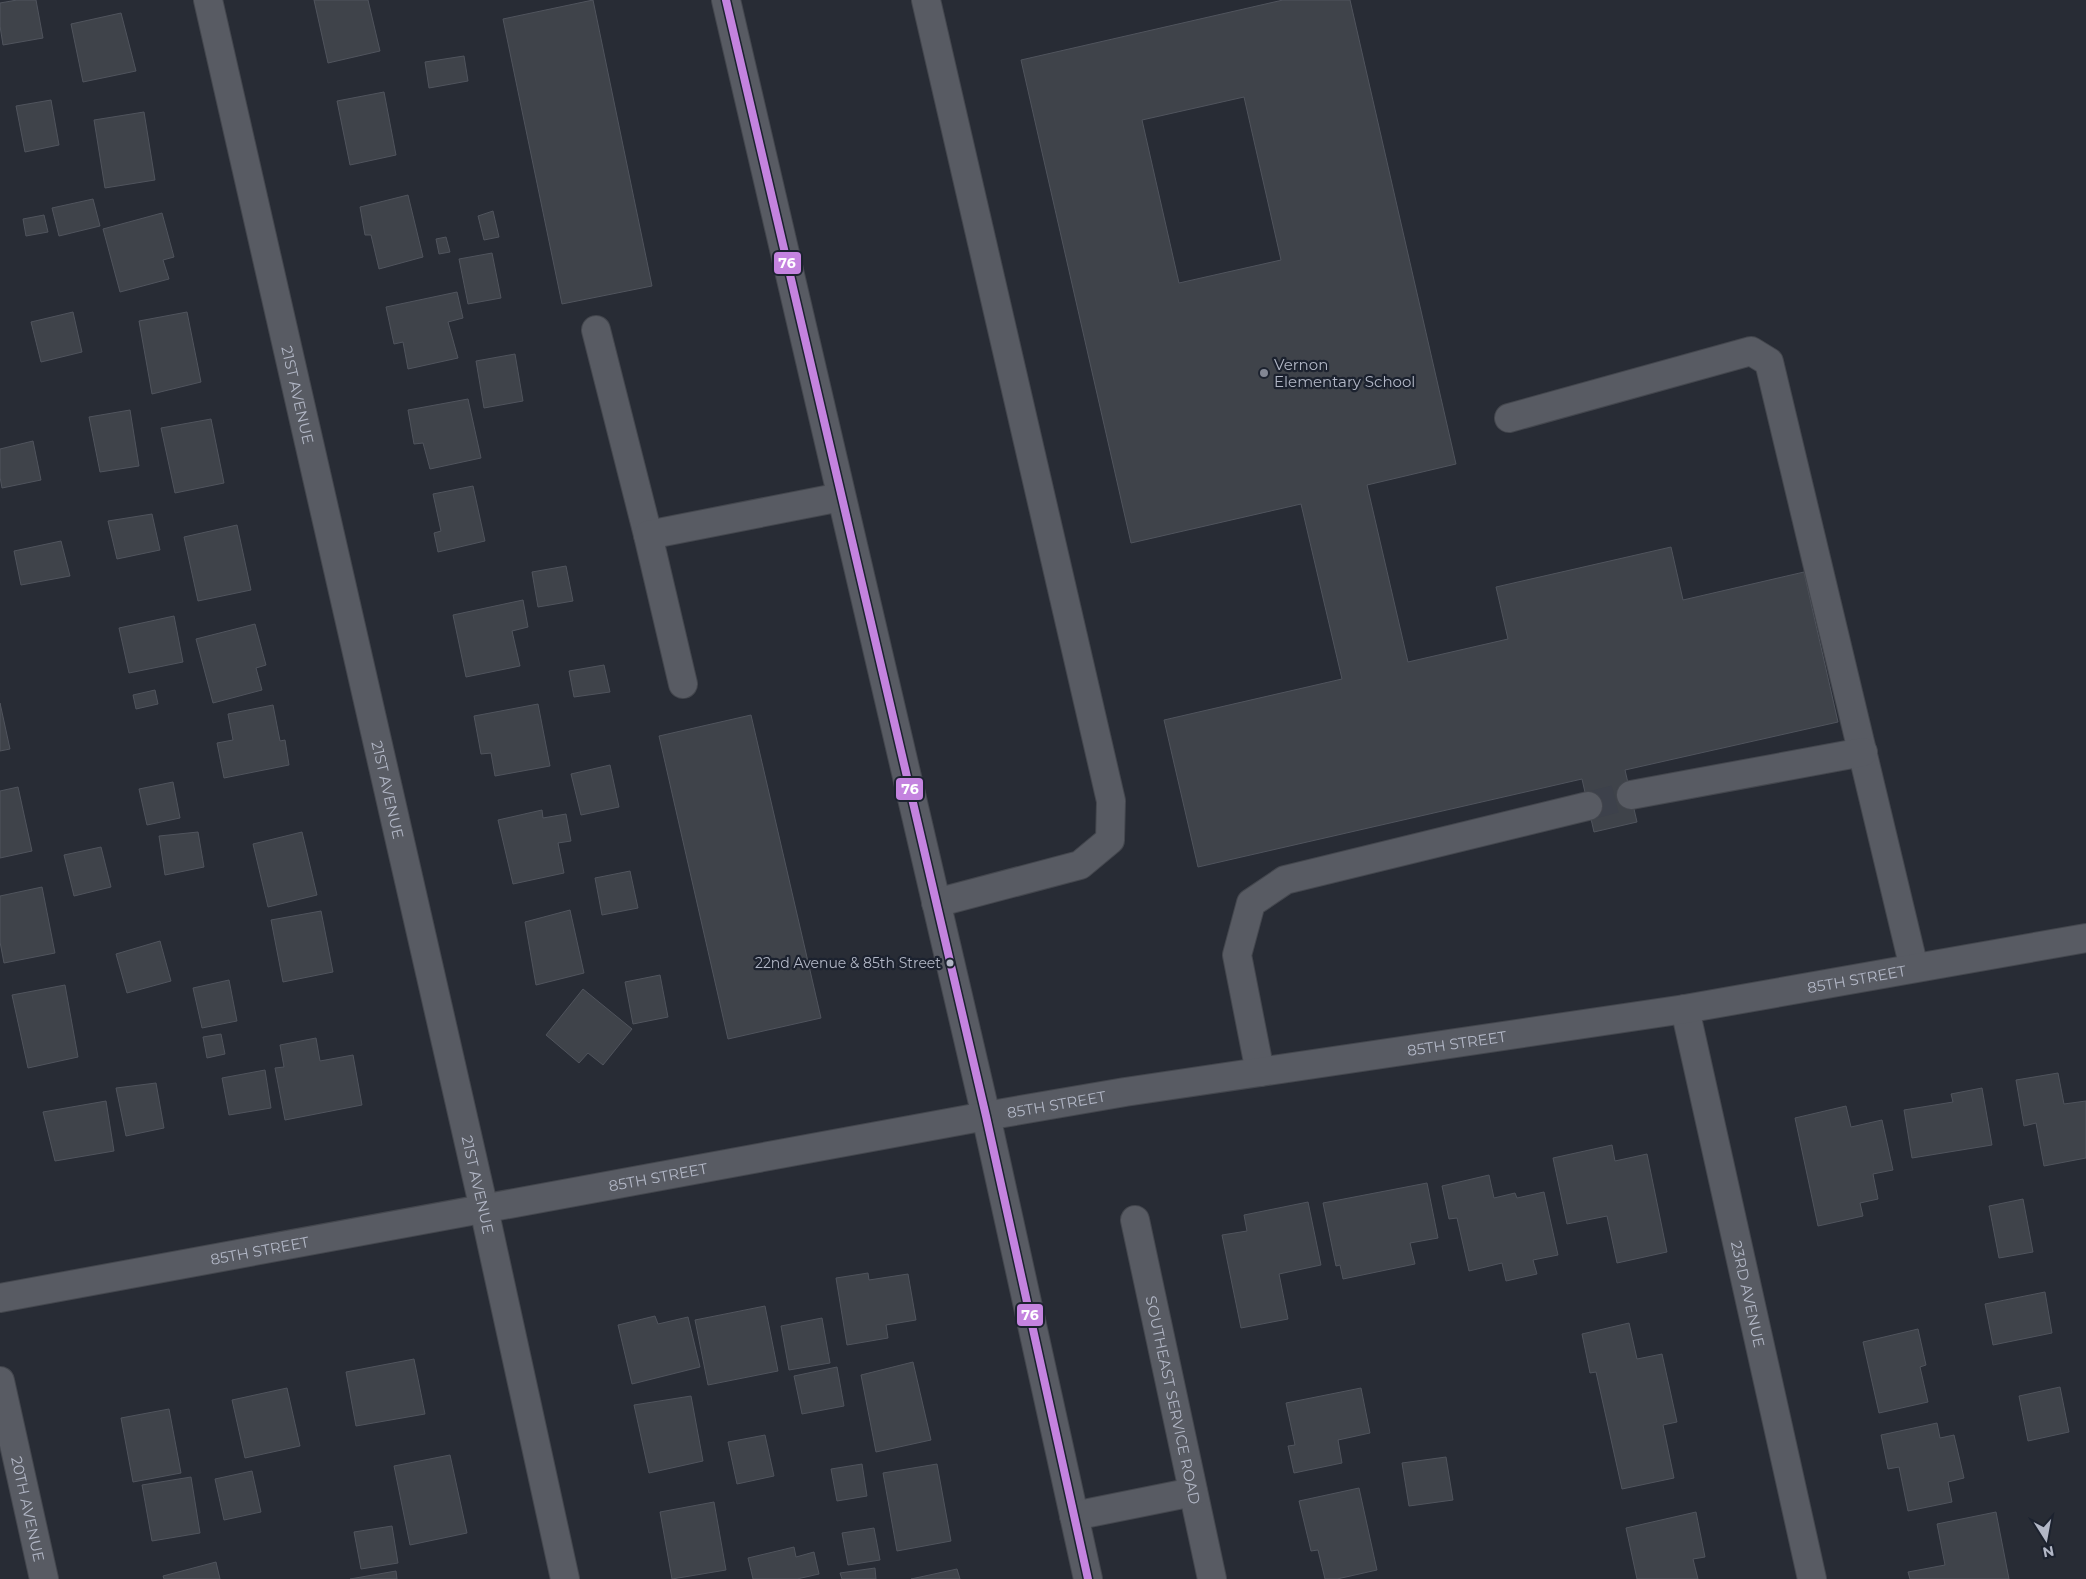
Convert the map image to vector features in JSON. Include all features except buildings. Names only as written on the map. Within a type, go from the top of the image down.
[{"type":"street","name":"21ST AVENUE","points":[[208,0],[484,1209],[565,1579]]},
{"type":"street","points":[[726,0],[986,1116],[1088,1579]]},
{"type":"street","points":[[926,0],[1111,801],[1110,840],[1080,864],[936,903]]},
{"type":"street","points":[[596,330],[648,535],[683,684]]},
{"type":"street","points":[[1509,418],[1751,351],[1769,362],[1914,968]]},
{"type":"street","points":[[648,535],[841,497]]},
{"type":"street","points":[[1631,795],[1863,752]]},
{"type":"street","points":[[1260,1072],[1237,955],[1251,903],[1285,880],[1588,806]]},
{"type":"street","name":"85TH STREET","points":[[0,1298],[986,1116],[1260,1072],[1686,1009],[2086,938]]},
{"type":"street","name":"23RD AVENUE","points":[[1686,1009],[1812,1579]]},
{"type":"street","name":"SOUTHEAST SERVICE ROAD","points":[[1135,1220],[1212,1579]]},
{"type":"street","name":"20TH AVENUE","points":[[0,1381],[44,1579]]},
{"type":"street","points":[[1074,1516],[1193,1492]]},
{"type":"tunnel","points":[[1588,806],[1631,795]]},
{"type":"transit line","name":"76","points":[[726,0],[986,1116],[1088,1579]]},
{"type":"place","name":"Vernon Elementary School","points":[[1264,373]]},
{"type":"place","name":"22nd Avenue & 85th Street","points":[[950,963]]}]
